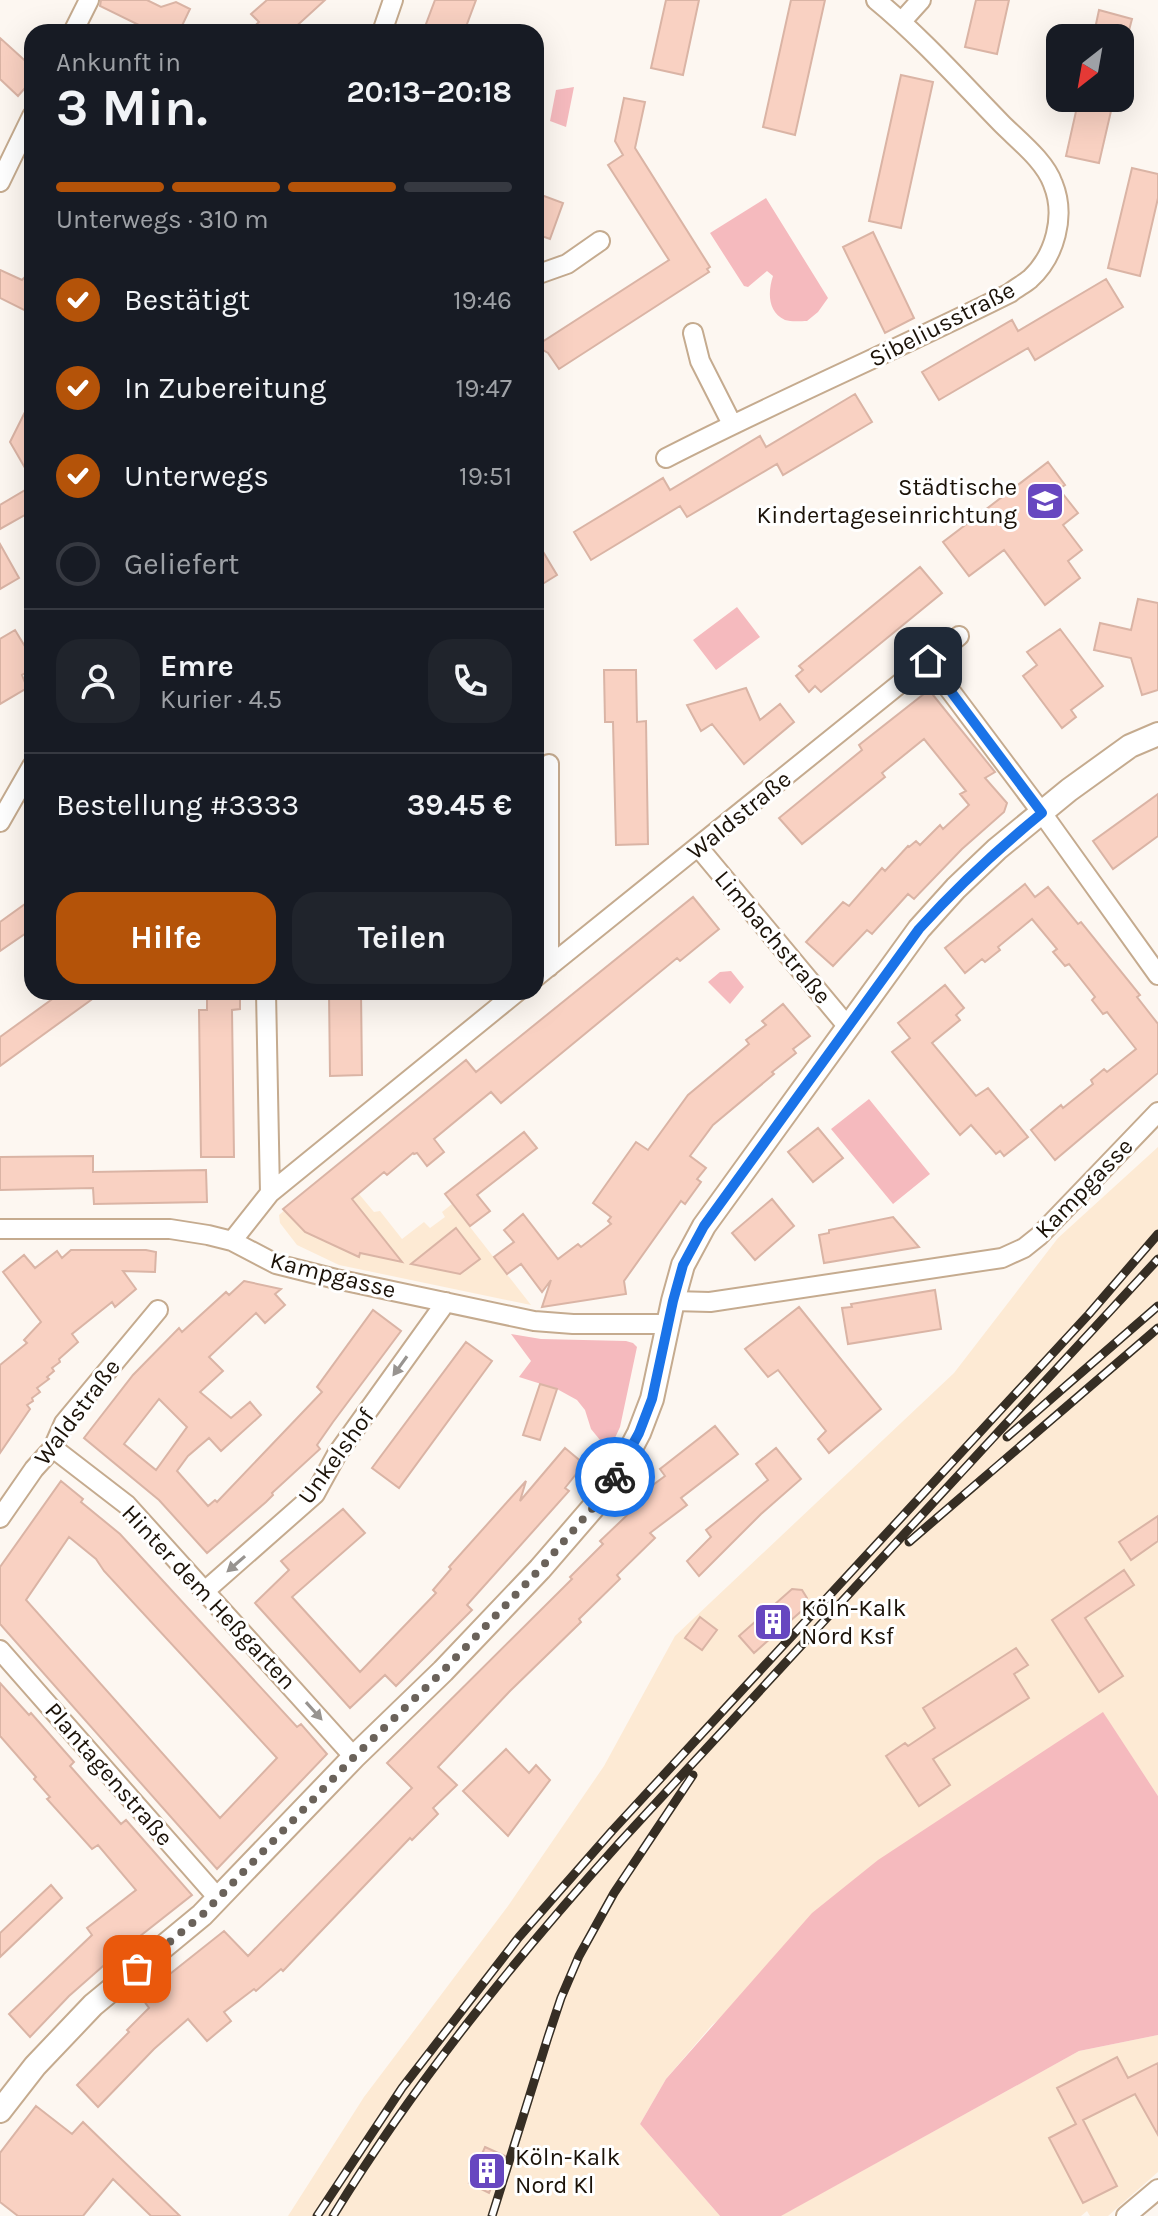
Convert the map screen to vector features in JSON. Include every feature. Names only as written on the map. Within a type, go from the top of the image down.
[{"type":"street","points":[[77,24],[89,0]]},
{"type":"street","points":[[385,24],[393,0]]},
{"type":"street","name":"Sibeliusstraße","points":[[666,458],[1010,293],[1031,278],[1055,241],[1059,214],[1057,197],[1053,181],[1041,164],[902,21],[876,0]]},
{"type":"street","points":[[902,21],[921,0]]},
{"type":"street","points":[[0,182],[24,132]]},
{"type":"street","points":[[544,272],[567,264],[600,241]]},
{"type":"street","points":[[693,333],[700,361],[732,424]]},
{"type":"street","name":"Waldstraße","points":[[544,970],[959,636]]},
{"type":"street","points":[[928,661],[1158,975]]},
{"type":"street","points":[[0,2111],[35,2066],[93,2005],[202,1915],[354,1757],[454,1659],[540,1569],[597,1503],[639,1433],[652,1399],[683,1265],[704,1226],[848,1027],[928,919],[997,849],[1130,746],[1158,734]]},
{"type":"street","name":"Waldstraße","points":[[544,913],[549,764]]},
{"type":"street","points":[[0,822],[24,780]]},
{"type":"street","name":"Limbachstraße","points":[[699,848],[848,1027]]},
{"type":"street","points":[[266,1000],[270,1193]]},
{"type":"street","points":[[232,1241],[270,1193],[507,1000]]},
{"type":"street","name":"Kampgasse","points":[[673,1301],[710,1302],[1002,1258],[1024,1248],[1039,1236],[1158,1112]]},
{"type":"street","name":"Kampgasse","points":[[0,1229],[170,1229],[232,1241],[276,1264],[534,1321],[555,1324],[668,1324]]},
{"type":"street","name":"Unkelshof","points":[[206,1590],[315,1494],[337,1454],[446,1302]]},
{"type":"street","name":"Waldstraße","points":[[0,1518],[34,1469],[53,1448],[64,1423],[158,1310]]},
{"type":"street","name":"Hinter dem Heßgarten","points":[[53,1448],[127,1505],[354,1757]]},
{"type":"street","name":"Plantagenstraße","points":[[0,1650],[218,1898]]},
{"type":"street","points":[[1126,2216],[1158,2189]]},
{"type":"shaded area","points":[[574,87],[566,127],[550,121],[556,90]]},
{"type":"shaded area","points":[[766,198],[828,298],[807,321],[785,320],[775,312],[770,294],[773,276],[767,271],[748,287],[744,286],[710,233]]},
{"type":"shaded area","points":[[737,607],[760,637],[716,670],[693,640]]},
{"type":"shaded area","points":[[731,971],[744,987],[730,1004],[708,982],[720,972]]},
{"type":"shaded area","points":[[869,1099],[930,1174],[893,1204],[831,1129]]},
{"type":"shaded area","points":[[1158,1147],[1158,1796],[1103,1713],[712,2025],[666,2079],[640,2124],[720,2216],[288,2216],[364,2097],[508,1906],[604,1766],[675,1636],[954,1373],[1058,1238]]},
{"type":"shaded area","points":[[324,1176],[346,1204],[359,1194],[374,1212],[380,1211],[402,1239],[424,1222],[430,1228],[445,1217],[442,1212],[452,1204],[531,1305],[339,1265],[297,1245],[280,1223],[279,1215]]},
{"type":"shaded area","points":[[511,1334],[541,1339],[626,1341],[637,1347],[620,1427],[609,1451],[591,1429],[585,1410],[577,1400],[557,1389],[519,1377],[531,1361]]},
{"type":"shaded area","points":[[1103,1712],[1158,1796],[1158,2035],[1079,2051],[781,2216],[720,2216],[640,2124],[666,2079],[812,1913],[878,1860]]},
{"type":"shaded area","points":[[1158,2035],[1158,2172],[1108,2216],[1090,2216],[1087,2211],[1081,2216],[780,2216],[1079,2051]]},
{"type":"building","points":[[101,0],[147,0],[161,7],[176,2],[190,9],[183,24],[137,24],[100,6]]},
{"type":"building","points":[[267,0],[325,0],[299,24],[257,24],[259,22],[251,14]]},
{"type":"building","points":[[435,0],[476,0],[467,24],[426,24]]},
{"type":"building","points":[[666,0],[699,0],[683,75],[651,68]]},
{"type":"building","points":[[791,0],[825,0],[795,135],[763,127]]},
{"type":"building","points":[[976,0],[1009,0],[997,54],[965,47]]},
{"type":"building","points":[[1099,10],[1132,19],[1131,24],[1096,24]]},
{"type":"building","points":[[0,38],[24,60],[24,89],[18,96],[0,79]]},
{"type":"building","points":[[901,75],[933,82],[901,228],[869,221]]},
{"type":"building","points":[[624,98],[645,102],[635,148],[710,267],[707,269],[709,272],[559,369],[544,351],[544,341],[669,260],[608,165],[623,155],[615,141]]},
{"type":"building","points":[[1076,112],[1111,112],[1099,163],[1066,156]]},
{"type":"building","points":[[1132,168],[1158,174],[1158,198],[1140,276],[1108,268]]},
{"type":"building","points":[[544,196],[563,203],[550,239],[544,237]]},
{"type":"building","points":[[873,232],[914,318],[885,333],[843,247]]},
{"type":"building","points":[[0,270],[22,280],[24,278],[24,310],[0,298]]},
{"type":"building","points":[[1106,279],[1123,307],[1035,360],[1028,348],[939,400],[922,372],[1012,320],[1018,331]]},
{"type":"building","points":[[855,394],[872,422],[783,475],[777,464],[687,517],[680,506],[591,560],[574,532],[663,478],[670,490],[760,436],[766,447]]},
{"type":"building","points":[[24,414],[24,466],[10,442]]},
{"type":"building","points":[[1048,462],[1065,485],[1059,489],[1078,513],[1063,525],[1082,550],[1068,561],[1080,578],[1045,605],[1004,550],[969,576],[943,542]]},
{"type":"building","points":[[24,491],[24,516],[0,529],[0,505]]},
{"type":"building","points":[[0,544],[19,578],[0,589]]},
{"type":"building","points":[[544,553],[557,575],[544,583]]},
{"type":"building","points":[[920,567],[942,593],[821,692],[815,686],[809,692],[796,676],[803,670],[799,666]]},
{"type":"building","points":[[1138,599],[1158,603],[1158,690],[1142,695],[1131,658],[1094,650],[1100,623],[1131,630]]},
{"type":"building","points":[[1060,629],[1103,686],[1071,710],[1076,717],[1062,728],[1023,676],[1037,665],[1027,652]]},
{"type":"building","points":[[15,630],[24,645],[24,690],[0,704],[0,639]]},
{"type":"building","points":[[604,670],[636,670],[637,722],[646,721],[648,844],[616,845],[613,722],[605,722]]},
{"type":"building","points":[[746,688],[760,720],[780,704],[794,722],[744,764],[712,724],[701,731],[687,705]]},
{"type":"building","points":[[929,690],[995,772],[985,778],[1007,803],[1004,812],[962,849],[914,899],[908,894],[872,934],[867,930],[833,966],[806,942],[843,902],[849,906],[882,868],[885,871],[908,846],[916,841],[920,845],[940,825],[943,829],[969,805],[960,794],[966,791],[924,739],[882,773],[885,777],[802,844],[779,818],[862,750],[859,745]]},
{"type":"building","points":[[1158,794],[1158,836],[1113,869],[1093,841]]},
{"type":"building","points":[[1025,884],[1035,897],[1048,887],[1078,924],[1081,922],[1140,995],[1137,997],[1158,1024],[1158,1073],[1055,1160],[1031,1130],[1093,1084],[1091,1080],[1104,1069],[1107,1072],[1136,1049],[1107,1012],[1103,1014],[1092,1000],[1095,997],[1069,964],[1065,966],[1053,952],[1057,949],[1032,919],[998,947],[1000,950],[965,973],[945,948]]},
{"type":"building","points":[[693,897],[719,929],[680,961],[677,958],[501,1103],[491,1092],[434,1139],[444,1152],[427,1166],[417,1153],[413,1153],[352,1199],[402,1262],[360,1253],[359,1257],[305,1232],[283,1209],[466,1060],[476,1072]]},
{"type":"building","points":[[24,905],[24,934],[0,951],[0,922]]},
{"type":"building","points":[[945,985],[964,1008],[956,1015],[960,1020],[932,1043],[976,1096],[988,1088],[1028,1137],[1004,1156],[1000,1151],[996,1154],[971,1125],[960,1135],[892,1052],[910,1038],[898,1023]]},
{"type":"building","points":[[51,1000],[91,1000],[0,1066],[0,1037]]},
{"type":"building","points":[[207,1000],[240,1000],[240,1009],[232,1010],[234,1157],[201,1157],[199,1010],[207,1010]]},
{"type":"building","points":[[329,1000],[361,1000],[362,1075],[330,1076]]},
{"type":"building","points":[[783,1004],[810,1036],[793,1049],[796,1053],[772,1072],[774,1074],[713,1125],[690,1156],[706,1168],[697,1179],[701,1182],[685,1204],[681,1201],[624,1281],[626,1294],[542,1307],[551,1280],[542,1292],[521,1264],[507,1274],[494,1257],[514,1242],[504,1230],[523,1214],[558,1259],[578,1244],[581,1247],[611,1224],[608,1221],[611,1217],[593,1203],[636,1142],[648,1150],[688,1095],[749,1044],[746,1040],[766,1025],[762,1021]]},
{"type":"building","points":[[818,1128],[843,1158],[813,1182],[788,1152]]},
{"type":"building","points":[[524,1132],[537,1148],[477,1195],[490,1211],[470,1226],[445,1194]]},
{"type":"building","points":[[93,1156],[93,1172],[206,1170],[207,1202],[94,1204],[93,1188],[0,1190],[0,1157]]},
{"type":"building","points":[[772,1199],[794,1226],[755,1260],[732,1233]]},
{"type":"building","points":[[893,1217],[919,1247],[824,1263],[819,1235],[829,1233],[829,1230]]},
{"type":"building","points":[[456,1228],[480,1259],[460,1274],[411,1264]]},
{"type":"building","points":[[71,1250],[156,1252],[155,1272],[123,1271],[136,1289],[115,1307],[112,1302],[72,1334],[78,1342],[59,1359],[60,1362],[52,1368],[54,1371],[47,1377],[49,1379],[37,1388],[40,1392],[27,1405],[30,1409],[0,1453],[0,1365],[27,1343],[24,1340],[41,1322],[3,1272],[24,1255],[35,1268],[57,1251],[62,1258]]},
{"type":"building","points":[[244,1281],[281,1289],[275,1294],[285,1305],[265,1323],[256,1313],[209,1357],[223,1371],[200,1392],[231,1418],[250,1402],[261,1415],[221,1451],[209,1438],[188,1456],[177,1471],[208,1506],[215,1500],[217,1502],[322,1392],[317,1387],[373,1310],[401,1331],[317,1445],[320,1449],[266,1502],[207,1553],[159,1500],[84,1438],[133,1375],[179,1328],[182,1332],[226,1292],[229,1295]],"holes":[[[159,1399],[187,1427],[156,1470],[124,1444]]]},
{"type":"building","points":[[935,1290],[941,1329],[848,1344],[842,1308]]},
{"type":"building","points":[[799,1307],[881,1409],[829,1453],[818,1439],[826,1431],[778,1370],[768,1377],[745,1349]]},
{"type":"building","points":[[466,1342],[492,1361],[399,1488],[372,1468]]},
{"type":"building","points":[[540,1384],[557,1389],[540,1440],[523,1435]]},
{"type":"building","points":[[715,1426],[738,1454],[681,1498],[687,1505],[650,1533],[655,1538],[617,1575],[620,1579],[438,1767],[457,1785],[433,1808],[438,1814],[412,1840],[410,1838],[283,1971],[281,1969],[256,1991],[254,1989],[224,2012],[231,2021],[207,2041],[188,2019],[98,2107],[77,2085],[149,2008],[141,1997],[224,1931],[248,1956],[412,1788],[387,1763],[572,1579],[570,1577],[603,1544],[600,1541],[642,1501],[638,1496],[665,1476],[660,1469]]},
{"type":"building","points":[[565,1448],[584,1464],[565,1488],[569,1491],[467,1605],[472,1610],[396,1686],[385,1675],[350,1708],[255,1603],[289,1570],[281,1561],[343,1509],[365,1533],[292,1597],[360,1672],[436,1593],[433,1590],[451,1569],[449,1567],[526,1481],[520,1501]]},
{"type":"building","points":[[776,1448],[801,1479],[699,1576],[687,1561],[711,1537],[706,1530],[768,1480],[756,1464]]},
{"type":"building","points":[[61,1481],[120,1534],[297,1727],[301,1724],[327,1754],[217,1869],[0,1624],[0,1567]],"holes":[[[69,1537],[96,1559],[277,1758],[220,1818],[26,1600]]]},
{"type":"building","points":[[1158,1516],[1158,1541],[1131,1560],[1119,1542]]},
{"type":"building","points":[[1124,1570],[1134,1585],[1085,1618],[1123,1676],[1099,1692],[1052,1620]]},
{"type":"building","name":"Köln-Kalk Nord Ksf","points":[[792,1589],[802,1590],[807,1598],[806,1607],[754,1653],[739,1636]]},
{"type":"building","points":[[700,1617],[717,1630],[702,1650],[685,1638]]},
{"type":"building","points":[[1016,1648],[1028,1665],[1014,1674],[1029,1698],[933,1759],[950,1785],[919,1806],[886,1756],[935,1728],[923,1708]]},
{"type":"building","points":[[0,1683],[74,1762],[70,1766],[121,1824],[126,1820],[192,1895],[111,1959],[69,1996],[30,2037],[9,2014],[92,1935],[87,1928],[136,1890],[98,1845],[92,1849],[47,1799],[50,1797],[34,1779],[36,1777],[0,1736]]},
{"type":"building","points":[[506,1749],[529,1773],[536,1765],[550,1780],[508,1836],[463,1791]]},
{"type":"building","points":[[51,1885],[62,1898],[0,1957],[0,1933]]},
{"type":"building","points":[[1117,2057],[1128,2078],[1158,2063],[1158,2135],[1135,2094],[1083,2120],[1117,2186],[1083,2203],[1049,2138],[1076,2124],[1057,2088]]},
{"type":"building","points":[[36,2106],[72,2134],[83,2122],[180,2216],[151,2216],[113,2179],[83,2216],[18,2216],[0,2202],[0,2153]]},
{"type":"building","name":"Köln-Kalk Nord Kl","points":[[485,2147],[505,2156],[489,2193],[469,2183]]},
{"type":"railway","points":[[317,2216],[402,2088],[519,1937],[612,1831],[1089,1314],[1158,1234]]},
{"type":"railway","points":[[333,2216],[398,2117],[468,2022],[582,1885],[1158,1259]]},
{"type":"railway","points":[[1007,1437],[1158,1306]]},
{"type":"railway","points":[[909,1542],[1158,1328]]},
{"type":"railway","points":[[492,2216],[561,1998],[579,1956],[614,1893],[693,1775]]},
{"type":"way so far","points":[[137,1969],[202,1915],[354,1757],[443,1671],[540,1569],[597,1503],[615,1477]]},
{"type":"place","name":"Städtische Kindertageseinrichtung","points":[[1045,501]]},
{"type":"place","name":"Köln-Kalk Nord Ksf","points":[[773,1622]]},
{"type":"place","name":"Köln-Kalk Nord Kl","points":[[487,2171]]},
{"type":"route","points":[[615,1477],[639,1433],[656,1388],[683,1265],[704,1226],[919,929],[997,849],[1042,813],[928,661]]}]
